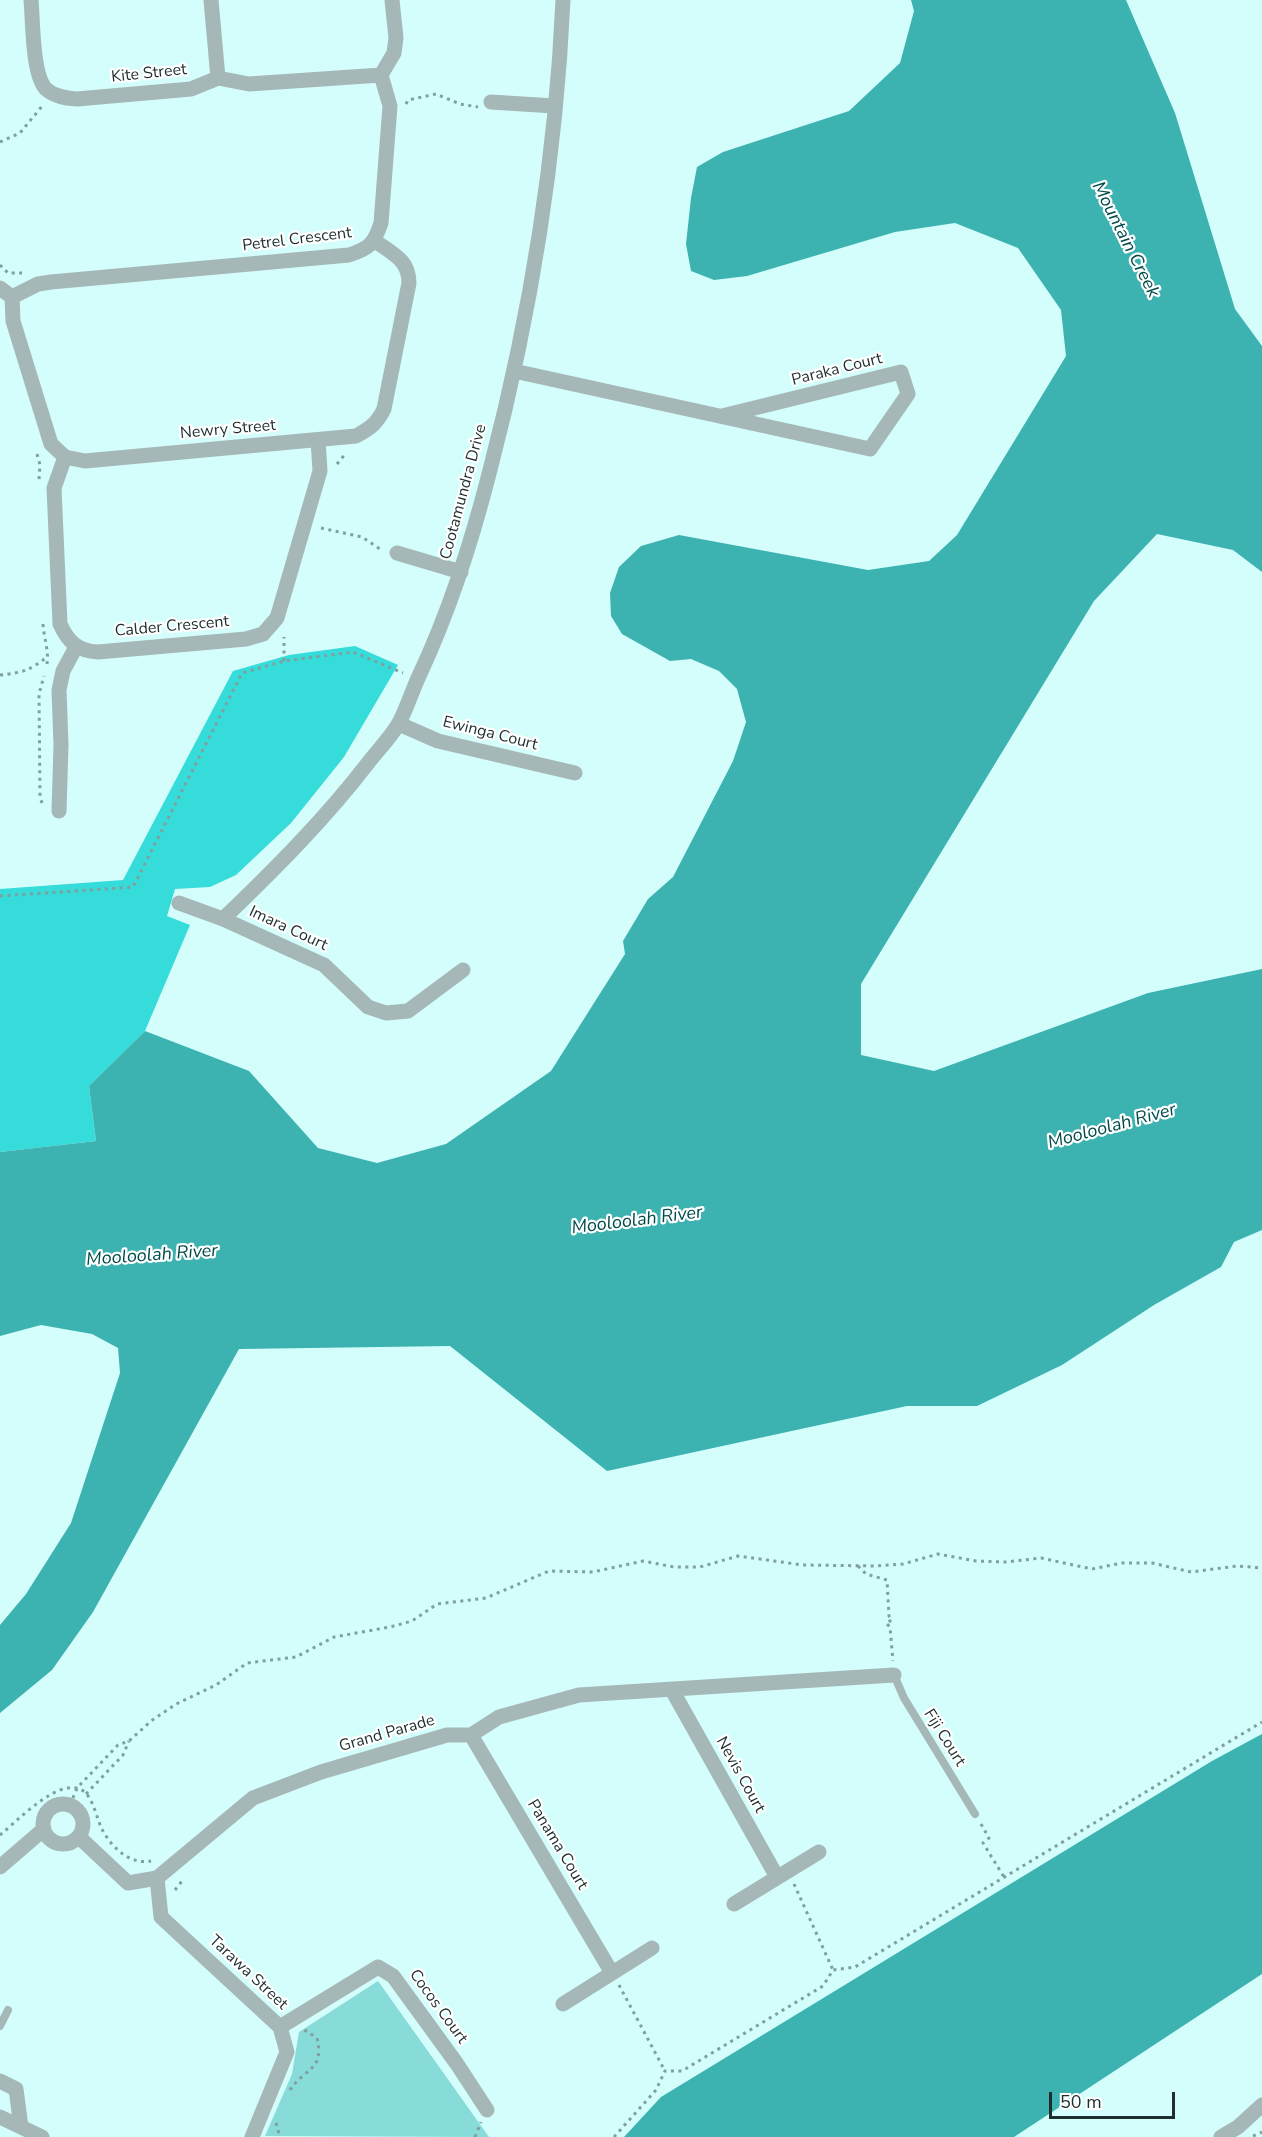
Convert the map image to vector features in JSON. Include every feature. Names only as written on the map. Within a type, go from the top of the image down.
[{"type":"street","name":"Kite Street","points":[[31,0],[38,73],[45,87],[53,93],[65,98],[77,99],[191,89],[218,78]]},
{"type":"street","points":[[211,0],[218,78],[249,84],[381,75],[394,52],[396,38],[392,0]]},
{"type":"street","name":"Cootamundra Drive","points":[[223,918],[264,880],[351,785],[399,724],[437,639],[480,512],[526,312],[543,212],[561,46],[563,0]]},
{"type":"street","name":"Petrel Crescent","points":[[6,293],[44,283],[348,255],[361,251],[375,241],[381,224],[390,106],[381,75]]},
{"type":"street","points":[[491,102],[554,106]]},
{"type":"street","name":"Newry Street","points":[[65,457],[85,461],[318,440],[356,436],[371,428],[384,409],[409,284],[409,272],[404,262],[375,241]]},
{"type":"street","points":[[6,293],[51,444],[65,457],[54,488],[60,624],[72,653],[63,671],[59,690],[61,744],[58,811]]},
{"type":"street","name":"Paraka Court","points":[[514,371],[722,416],[870,448],[908,394],[901,372],[722,416]]},
{"type":"street","name":"Calder Crescent","points":[[72,653],[246,639],[263,634],[277,618],[320,471],[318,440]]},
{"type":"street","points":[[397,553],[461,572]]},
{"type":"street","name":"Ewinga Court","points":[[399,724],[438,741],[575,773]]},
{"type":"street","name":"Imara Court","points":[[179,903],[223,918],[324,965],[368,1007],[386,1013],[408,1011],[464,970]]},
{"type":"street","name":"Grand Parade","points":[[157,1878],[253,1798],[321,1772],[447,1735],[471,1735],[500,1717],[579,1695],[894,1675]]},
{"type":"street","name":"Nevis Court","points":[[672,1690],[783,1874]]},
{"type":"street","name":"Panama Court","points":[[471,1735],[612,1973]]},
{"type":"street","points":[[56,1805],[70,1805],[80,1813],[83,1820],[83,1830],[79,1837],[74,1842],[65,1845],[58,1844],[49,1838],[44,1828],[45,1816],[56,1805]]},
{"type":"street","points":[[0,1867],[44,1828]]},
{"type":"street","points":[[79,1837],[128,1883],[157,1878]]},
{"type":"street","points":[[734,1904],[819,1852]]},
{"type":"street","name":"Tarawa Street","points":[[157,1878],[161,1917],[280,2027],[287,2052],[252,2137]]},
{"type":"street","points":[[563,2004],[652,1948]]},
{"type":"street","name":"Cocos Court","points":[[280,2027],[378,1967],[393,1976],[457,2064],[487,2110]]},
{"type":"street","points":[[0,2080],[16,2090],[21,2127]]},
{"type":"street","points":[[1221,2137],[1238,2127],[1262,2105]]},
{"type":"street","points":[[0,2117],[42,2137]]},
{"type":"lane","name":"Fiji Court","points":[[894,1675],[904,1698],[975,1814]]},
{"type":"lane","points":[[0,2026],[8,2010]]},
{"type":"path","points":[[390,106],[406,105],[408,100],[436,94],[460,104],[478,107],[491,102]]},
{"type":"path","points":[[0,142],[20,133],[43,105]]},
{"type":"path","points":[[0,265],[8,273],[24,273]]},
{"type":"path","points":[[37,451],[40,465],[38,487]]},
{"type":"path","points":[[335,470],[341,458],[354,451]]},
{"type":"path","points":[[321,528],[362,537],[380,551],[397,553]]},
{"type":"path","points":[[43,622],[44,642],[49,654],[39,694],[40,797],[48,812],[58,811]]},
{"type":"path","points":[[276,642],[284,637],[288,630]]},
{"type":"path","points":[[284,637],[284,661]]},
{"type":"path","points":[[0,896],[133,887],[242,673],[284,661],[352,652],[418,679]]},
{"type":"path","points":[[0,675],[22,672],[35,667],[49,654],[72,653]]},
{"type":"path","points":[[70,1805],[77,1788],[117,1745],[129,1741],[151,1721],[176,1704],[216,1685],[248,1663],[296,1657],[334,1637],[412,1621],[437,1604],[486,1598],[549,1571],[593,1572],[643,1561],[674,1567],[700,1567],[738,1557],[803,1565],[858,1566],[903,1564],[938,1554],[1006,1562],[1041,1558],[1092,1569],[1122,1563],[1152,1563],[1191,1572],[1237,1566],[1262,1568]]},
{"type":"path","points":[[858,1566],[866,1574],[887,1580],[889,1616],[892,1620],[886,1623],[890,1627],[894,1675]]},
{"type":"path","points":[[833,1970],[855,1967],[1262,1722]]},
{"type":"path","points":[[86,1794],[123,1755],[129,1741]]},
{"type":"path","points":[[0,1835],[44,1799],[61,1790],[77,1788]]},
{"type":"path","points":[[975,1814],[989,1838],[983,1843],[1004,1877]]},
{"type":"path","points":[[783,1874],[833,1970]]},
{"type":"path","points":[[665,2071],[682,2071],[823,1986],[833,1970]]},
{"type":"path","points":[[612,1973],[665,2071]]},
{"type":"path","points":[[614,2137],[656,2090],[665,2071]]},
{"type":"path","points":[[1252,2137],[1262,2132]]},
{"type":"shaded area","points":[[355,646],[398,665],[344,757],[291,823],[236,875],[210,887],[175,889],[167,916],[190,925],[145,1031],[89,1086],[96,1141],[0,1152],[0,889],[123,880],[233,671],[289,655]]},
{"type":"shaded area","points":[[378,1981],[489,2137],[265,2136],[292,2074],[299,2032]]},
{"type":"water","points":[[911,0],[1126,0],[1175,113],[1235,309],[1262,346],[1262,572],[1233,550],[1157,534],[1094,601],[861,984],[861,1055],[934,1071],[1148,993],[1262,969],[1262,1230],[1234,1242],[1221,1267],[1154,1305],[1062,1365],[977,1406],[907,1406],[607,1471],[450,1346],[239,1349],[93,1612],[52,1670],[0,1713],[0,1625],[26,1594],[71,1523],[120,1373],[118,1348],[92,1334],[41,1325],[0,1336],[0,1152],[96,1141],[89,1086],[145,1031],[249,1071],[318,1148],[377,1163],[446,1144],[551,1071],[625,954],[623,941],[648,899],[673,877],[733,761],[746,722],[737,689],[719,671],[691,659],[670,661],[622,634],[611,616],[610,593],[619,567],[641,546],[679,535],[868,570],[929,561],[957,535],[1066,356],[1061,310],[1018,248],[955,223],[895,232],[747,276],[714,280],[691,271],[686,244],[697,167],[723,152],[849,111],[900,63],[914,11]]},
{"type":"water","points":[[1262,1734],[1262,1974],[1014,2137],[624,2137],[661,2097],[1212,1761]]},
{"type":"water label","name":"Mountain Creek","points":[[1125,240]]},
{"type":"water label","name":"Mooloolah River","points":[[1112,1127]]},
{"type":"water label","name":"Mooloolah River","points":[[637,1221]]},
{"type":"water label","name":"Mooloolah River","points":[[152,1256]]}]
